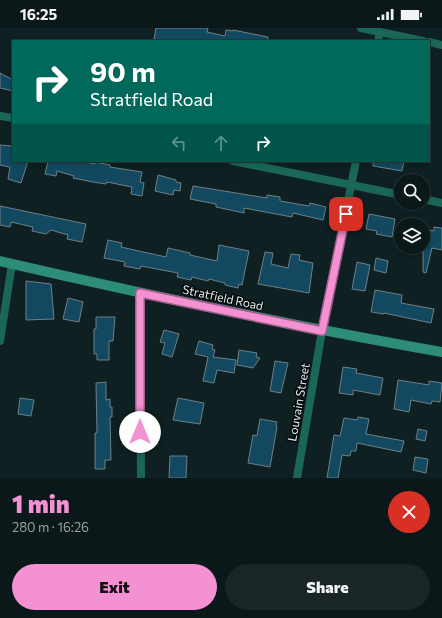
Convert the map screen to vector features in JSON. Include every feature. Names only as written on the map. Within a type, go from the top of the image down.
[{"type":"main road","name":"Stratfield Road","points":[[0,261],[140,293],[322,331],[442,352]]},
{"type":"street","points":[[361,28],[418,40]]},
{"type":"street","points":[[378,40],[380,32]]},
{"type":"street","points":[[430,42],[442,45]]},
{"type":"street","points":[[0,116],[12,118]]},
{"type":"street","points":[[238,162],[394,194]]},
{"type":"street","name":"Louvain Street","points":[[297,478],[322,331],[356,162]]},
{"type":"street","points":[[430,200],[442,203]]},
{"type":"street","points":[[0,341],[12,264]]},
{"type":"street","points":[[140,293],[141,478]]},
{"type":"building","points":[[156,28],[208,28],[207,32],[225,36],[226,30],[233,30],[268,37],[268,40],[154,39]]},
{"type":"building","points":[[0,73],[12,79],[12,91],[0,88]]},
{"type":"building","points":[[0,145],[12,146],[12,162],[28,162],[21,183],[8,179],[10,167],[0,165]]},
{"type":"building","points":[[48,162],[86,162],[95,164],[95,162],[110,165],[110,167],[142,172],[140,182],[144,183],[142,196],[131,194],[132,187],[73,178],[74,176],[57,171],[56,176],[45,174]]},
{"type":"building","points":[[373,162],[404,162],[402,171],[373,166]]},
{"type":"building","points":[[158,175],[181,183],[180,191],[174,190],[173,195],[155,191]]},
{"type":"building","points":[[193,186],[267,198],[267,195],[280,197],[280,201],[309,206],[310,203],[326,207],[323,220],[293,213],[292,217],[244,208],[244,213],[216,207],[216,204],[190,199]]},
{"type":"building","points":[[0,206],[86,224],[82,242],[67,239],[68,235],[51,230],[46,234],[32,231],[33,227],[11,222],[10,227],[0,225]]},
{"type":"building","points":[[369,214],[394,219],[392,237],[376,234],[377,231],[366,229]]},
{"type":"building","points":[[434,227],[442,228],[442,250],[432,248],[426,273],[423,272],[423,254],[430,254],[430,230],[434,231]]},
{"type":"building","points":[[108,240],[122,243],[121,247],[166,257],[168,248],[217,261],[219,245],[249,251],[242,285],[239,284],[238,288],[209,279],[208,281],[192,277],[191,280],[177,277],[178,273],[141,266],[140,269],[124,266],[125,262],[104,258]]},
{"type":"building","points":[[265,252],[273,253],[271,264],[288,268],[291,254],[300,255],[299,260],[313,263],[309,293],[258,284]]},
{"type":"building","points":[[376,258],[388,261],[386,273],[374,270]]},
{"type":"building","points":[[357,262],[370,265],[365,291],[352,289]]},
{"type":"building","points":[[26,281],[51,284],[54,319],[26,320]]},
{"type":"building","points":[[375,290],[402,295],[401,303],[434,309],[431,323],[384,313],[371,312]]},
{"type":"building","points":[[68,298],[83,302],[79,322],[63,319]]},
{"type":"building","points":[[96,317],[115,317],[113,341],[109,341],[109,360],[97,360],[97,354],[94,354],[94,329],[96,329]]},
{"type":"building","points":[[164,330],[179,334],[172,357],[162,354],[165,343],[160,342]]},
{"type":"building","points":[[199,341],[213,345],[212,349],[215,350],[213,357],[236,360],[234,373],[217,370],[214,383],[203,381],[208,357],[195,354]]},
{"type":"building","points":[[239,350],[257,353],[256,357],[260,358],[253,368],[237,365]]},
{"type":"building","points":[[275,361],[288,363],[281,393],[270,391]]},
{"type":"building","points":[[343,367],[357,369],[356,373],[383,378],[380,395],[353,390],[353,395],[339,393]]},
{"type":"building","points":[[398,380],[429,385],[429,381],[442,383],[440,402],[432,401],[431,404],[411,400],[409,412],[394,409]]},
{"type":"building","points":[[106,382],[106,400],[110,399],[110,407],[112,407],[112,417],[110,417],[111,460],[105,460],[105,469],[95,469],[95,433],[97,433],[96,383]]},
{"type":"building","points":[[20,398],[34,400],[31,416],[18,414]]},
{"type":"building","points":[[178,398],[204,403],[200,424],[173,420]]},
{"type":"building","points":[[358,417],[369,419],[366,434],[404,441],[401,452],[357,443],[356,451],[351,451],[350,456],[342,455],[338,478],[327,478],[334,435],[340,436],[344,418],[357,420]]},
{"type":"building","points":[[260,419],[277,422],[270,467],[248,463],[253,435],[257,436]]},
{"type":"building","points":[[418,429],[427,431],[425,441],[416,439]]},
{"type":"building","points":[[170,456],[187,456],[186,478],[169,478]]},
{"type":"building","points":[[415,457],[428,459],[426,473],[413,470]]},
{"type":"route","points":[[140,432],[140,293],[322,331],[346,214]]}]
